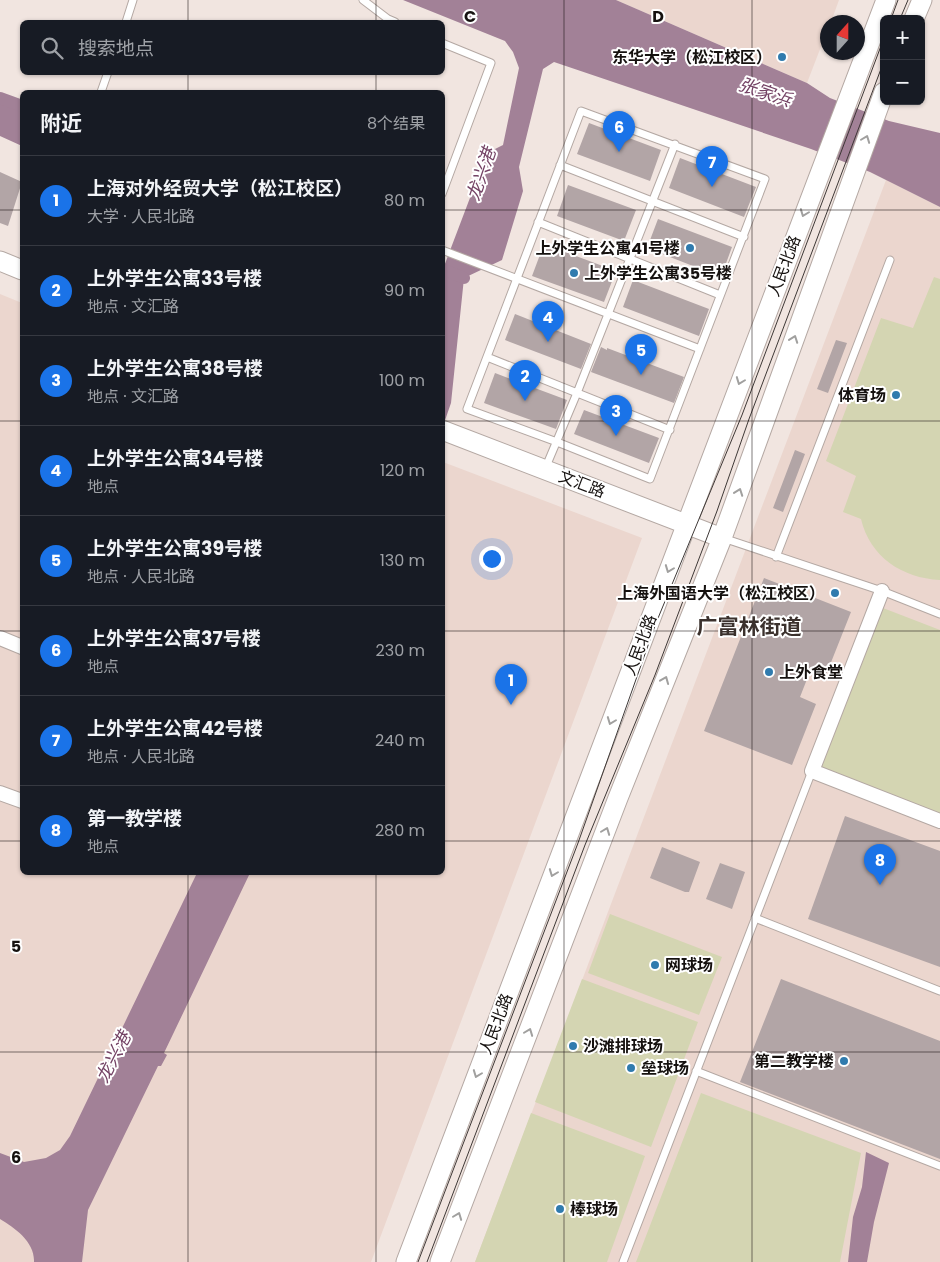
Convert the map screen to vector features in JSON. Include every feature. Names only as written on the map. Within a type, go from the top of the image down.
[{"type":"main road","name":"人民北路","points":[[406,1262],[886,0]]},
{"type":"main road","points":[[916,15],[922,0]]},
{"type":"main road","name":"人民北路","points":[[440,1262],[622,789],[722,538],[880,101]]},
{"type":"main road","points":[[0,261],[20,269]]},
{"type":"main road","name":"文汇路","points":[[445,431],[722,538]]},
{"type":"street","points":[[882,591],[812,771],[940,821]]},
{"type":"street","points":[[0,638],[20,646]]},
{"type":"street","points":[[0,793],[20,800]]},
{"type":"lane","points":[[127,20],[133,0]]},
{"type":"lane","points":[[363,0],[391,20]]},
{"type":"lane","points":[[445,44],[491,63],[445,186]]},
{"type":"lane","points":[[102,90],[107,75]]},
{"type":"lane","points":[[581,110],[675,144],[765,179],[650,478],[467,409],[581,110]]},
{"type":"lane","points":[[545,470],[675,144]]},
{"type":"lane","points":[[560,165],[744,237]]},
{"type":"lane","points":[[538,222],[720,295]]},
{"type":"lane","points":[[445,251],[700,349]]},
{"type":"lane","points":[[776,557],[890,260]]},
{"type":"lane","points":[[487,357],[670,430]]},
{"type":"lane","points":[[722,538],[882,591],[940,614]]},
{"type":"lane","points":[[622,1262],[812,771]]},
{"type":"lane","points":[[755,918],[940,991]]},
{"type":"lane","points":[[696,1072],[940,1166]]},
{"type":"shaded area","name":"东华大学（松江校区）","points":[[616,0],[839,0],[834,15],[820,15],[820,49],[807,83]]},
{"type":"shaded area","name":"上海外国语大学（松江校区）","points":[[886,180],[940,207],[940,1262],[475,1262]]},
{"type":"shaded area","points":[[0,294],[20,302],[20,875],[445,875],[445,463],[642,538],[371,1262],[0,1262]]},
{"type":"green space","name":"体育场","points":[[934,277],[940,279],[940,580],[913,575],[901,570],[880,554],[865,532],[861,519],[843,512],[856,476],[826,461],[881,318],[913,328]]},
{"type":"green space","points":[[883,608],[940,630],[940,818],[820,771]]},
{"type":"green space","name":"网球场","points":[[610,914],[722,957],[699,1015],[588,973]]},
{"type":"green space","name":"垒球场","points":[[582,979],[698,1022],[651,1147],[535,1102]]},
{"type":"green space","points":[[701,1093],[861,1153],[840,1262],[636,1262]]},
{"type":"green space","name":"棒球场","points":[[531,1113],[645,1156],[607,1262],[475,1262]]},
{"type":"water","points":[[403,0],[616,0],[807,83],[830,98],[889,121],[940,133],[940,207],[870,172],[811,149],[554,62],[543,69],[519,167],[523,191],[502,260],[464,278],[451,403],[445,420],[445,264],[487,153],[503,145],[519,68],[513,52],[505,41]]},
{"type":"water","points":[[0,101],[20,109],[20,145],[0,136]]},
{"type":"water","name":"龙兴港","points":[[196,875],[249,875],[164,1053],[167,1055],[161,1066],[158,1066],[88,1210],[82,1262],[34,1262],[28,1242],[18,1231],[0,1219],[0,1153],[24,1162],[46,1158],[60,1150],[70,1136]]},
{"type":"water","points":[[866,1152],[889,1163],[874,1222],[867,1262],[848,1262],[853,1217],[862,1187]]},
{"type":"building","points":[[589,123],[661,150],[650,181],[577,154]]},
{"type":"building","points":[[680,158],[756,187],[744,217],[669,188]]},
{"type":"building","points":[[0,172],[20,181],[20,188],[8,226],[0,223]]},
{"type":"building","points":[[568,185],[636,210],[624,241],[557,216]]},
{"type":"building","name":"上外学生公寓41号楼","points":[[658,219],[732,247],[721,277],[647,248]]},
{"type":"building","name":"上外学生公寓35号楼","points":[[544,244],[616,271],[604,302],[532,276]]},
{"type":"building","points":[[633,280],[709,309],[699,336],[623,307]]},
{"type":"building","points":[[515,314],[591,344],[581,369],[505,340]]},
{"type":"building","points":[[836,340],[847,343],[828,393],[817,389]]},
{"type":"building","points":[[601,347],[684,377],[674,403],[591,372]]},
{"type":"building","points":[[495,373],[567,400],[556,429],[484,403]]},
{"type":"building","points":[[584,410],[659,438],[649,463],[574,434]]},
{"type":"building","points":[[795,450],[805,454],[783,512],[773,508]]},
{"type":"building","name":"上外食堂","points":[[764,578],[851,612],[826,675],[811,669],[800,697],[816,704],[792,765],[704,731]]},
{"type":"building","points":[[845,816],[940,851],[940,967],[808,919]]},
{"type":"building","points":[[662,847],[700,862],[689,892],[650,878]]},
{"type":"building","points":[[720,863],[745,872],[732,909],[706,899]]},
{"type":"building","name":"第二教学楼","points":[[781,979],[940,1041],[940,1159],[740,1082]]},
{"type":"waterway","points":[[0,98],[20,105]]},
{"type":"waterway","points":[[445,270],[464,278]]},
{"type":"tram line","points":[[892,15],[898,0]]},
{"type":"tram line","points":[[902,15],[908,0]]},
{"type":"tram line","points":[[418,1262],[578,843],[656,623],[742,415],[880,49]]},
{"type":"tram line","points":[[427,1262],[585,845],[655,675],[880,72]]},
{"type":"place","name":"东华大学（松江校区）","points":[[782,57]]},
{"type":"place","name":"上外学生公寓37号楼","points":[[619,152]]},
{"type":"place","name":"上外学生公寓42号楼","points":[[712,187]]},
{"type":"place","name":"上外学生公寓41号楼","points":[[690,248]]},
{"type":"place","name":"上外学生公寓35号楼","points":[[574,273]]},
{"type":"place","name":"上外学生公寓34号楼","points":[[548,342]]},
{"type":"place","name":"上外学生公寓39号楼","points":[[641,375]]},
{"type":"place","name":"体育场","points":[[896,395]]},
{"type":"place","name":"上外学生公寓33号楼","points":[[525,401]]},
{"type":"place","name":"上外学生公寓38号楼","points":[[616,436]]},
{"type":"place","name":"上海外国语大学（松江校区）","points":[[835,593]]},
{"type":"place","name":"上外食堂","points":[[769,672]]},
{"type":"place","name":"上海对外经贸大学（松江校区）","points":[[511,705]]},
{"type":"place","name":"第一教学楼","points":[[880,885]]},
{"type":"place","name":"网球场","points":[[655,965]]},
{"type":"place","name":"沙滩排球场","points":[[573,1046]]},
{"type":"place","name":"第二教学楼","points":[[844,1061]]},
{"type":"place","name":"垒球场","points":[[631,1068]]},
{"type":"place","name":"棒球场","points":[[560,1209]]},
{"type":"district","name":"广富林街道","points":[[749,626]]},
{"type":"water label","name":"张家浜","points":[[765,92]]}]
